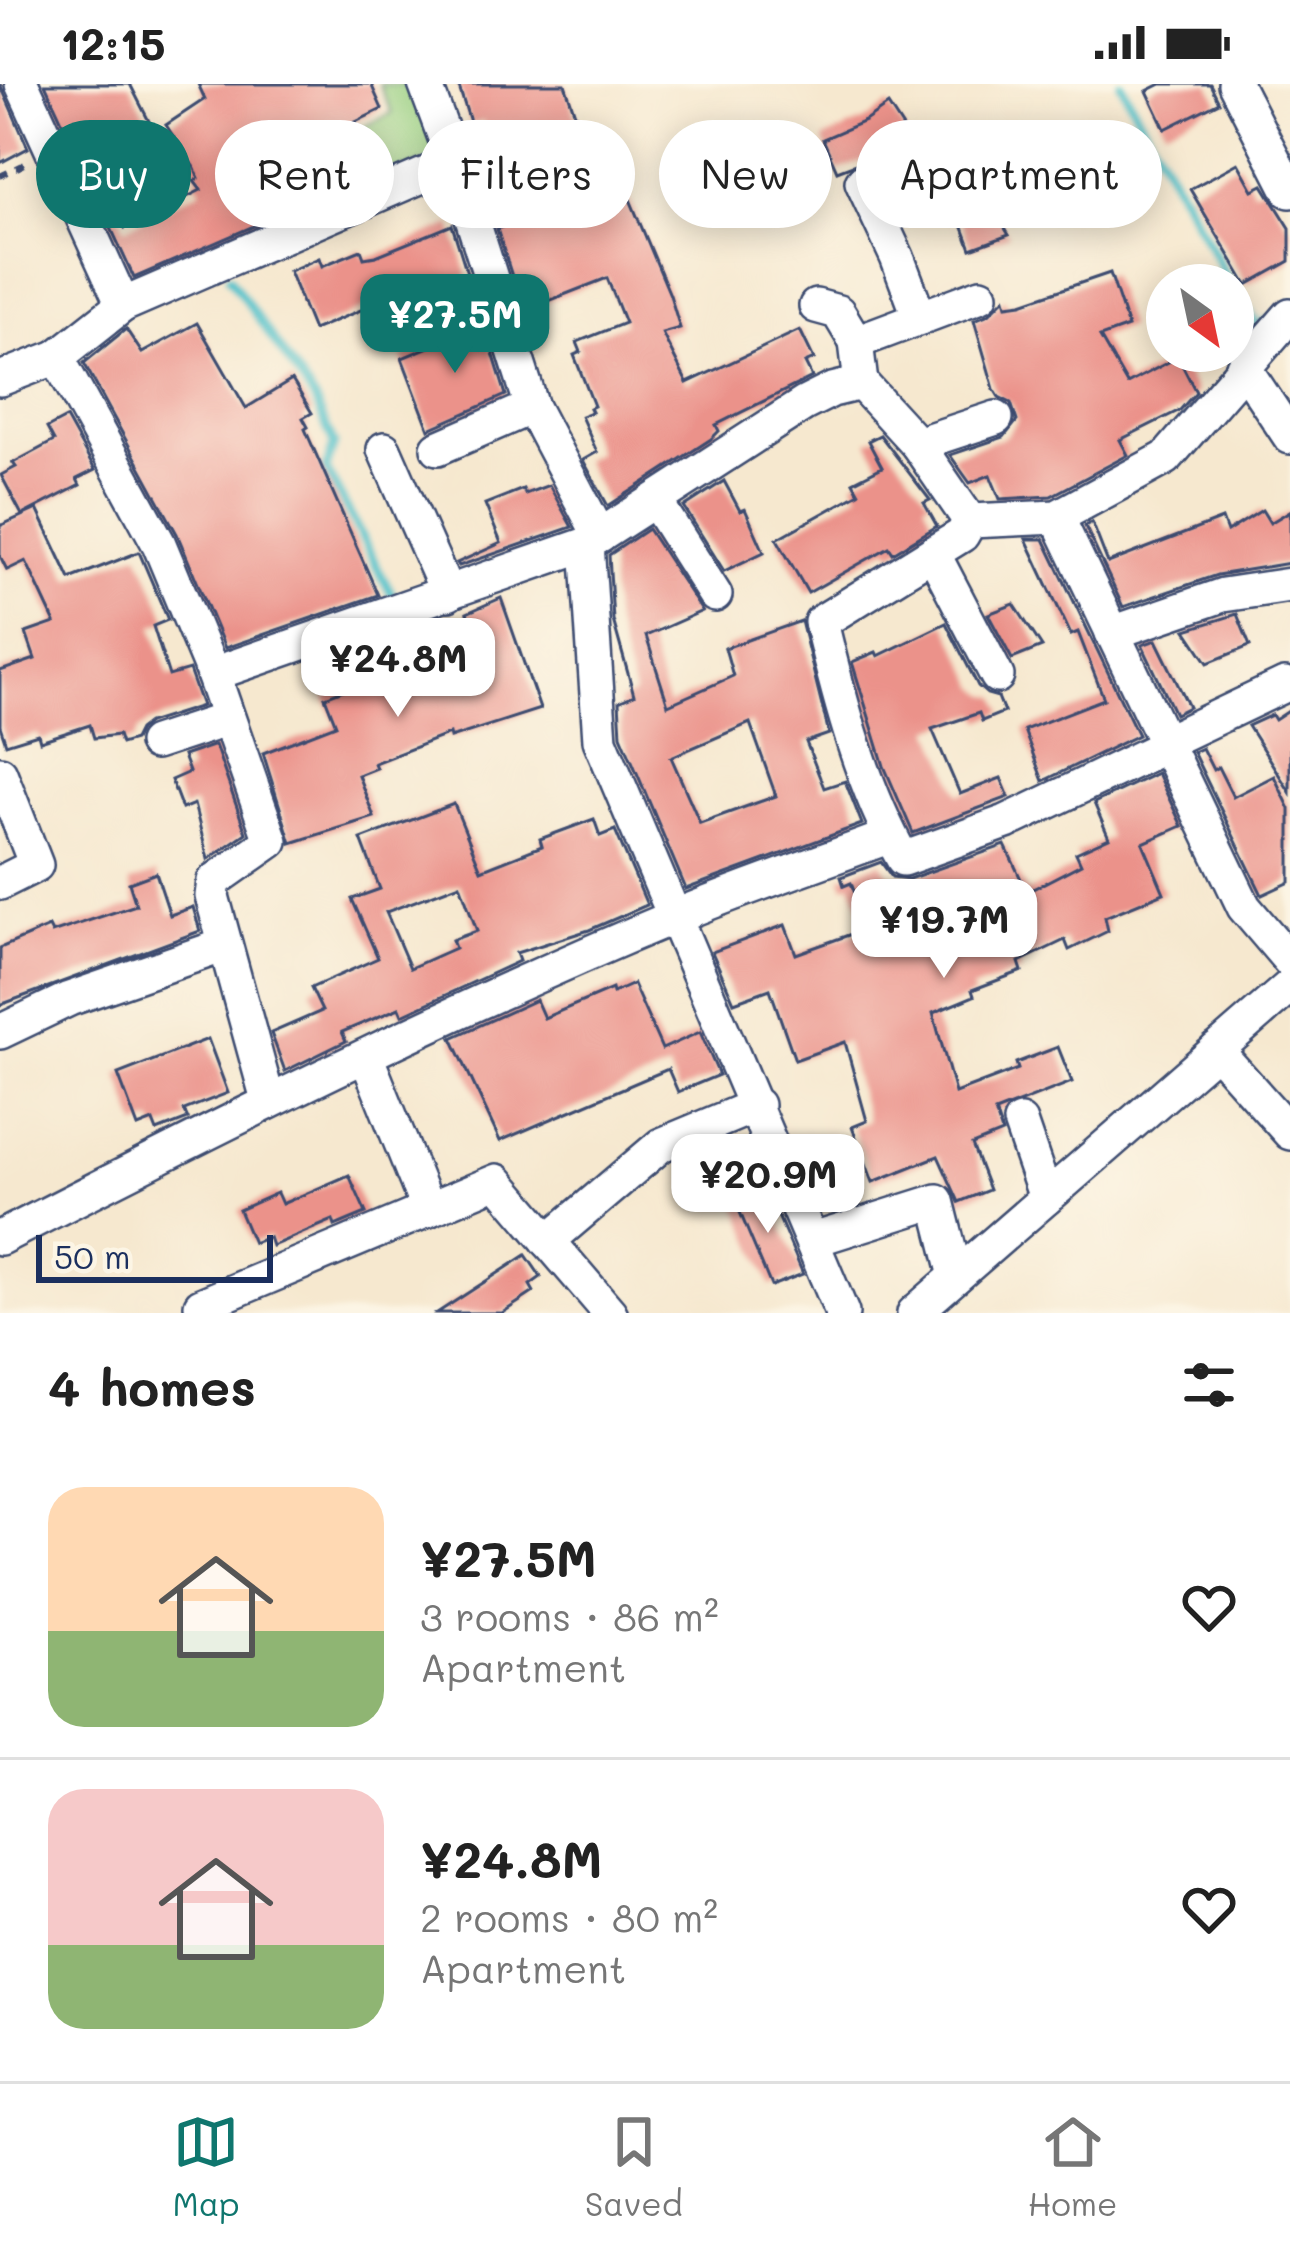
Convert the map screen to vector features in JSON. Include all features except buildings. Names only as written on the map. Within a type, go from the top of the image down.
[{"type":"street","points":[[22,84],[123,305]]},
{"type":"street","points":[[425,84],[438,120]]},
{"type":"street","points":[[1235,84],[1277,134],[1290,190]]},
{"type":"street","points":[[0,379],[56,357],[123,305],[418,178]]},
{"type":"street","points":[[475,228],[532,407],[594,540],[600,740],[842,1313]]},
{"type":"street","points":[[884,228],[920,318]]},
{"type":"street","points":[[856,342],[981,295]]},
{"type":"street","points":[[816,306],[838,312],[856,342],[861,383],[917,444],[970,521]]},
{"type":"street","points":[[1254,354],[1290,315]]},
{"type":"street","points":[[56,357],[159,544],[213,674],[271,841],[214,881],[212,896],[268,1100]]},
{"type":"street","points":[[970,521],[1057,517],[1166,458],[1238,372]]},
{"type":"street","points":[[1247,372],[1290,437]]},
{"type":"street","points":[[213,674],[594,540],[804,404],[861,383]]},
{"type":"street","points":[[438,448],[532,407]]},
{"type":"street","points":[[917,444],[996,418]]},
{"type":"street","points":[[384,448],[448,594]]},
{"type":"street","points":[[656,502],[715,595]]},
{"type":"street","points":[[1057,517],[1244,907],[1290,961]]},
{"type":"street","points":[[970,521],[962,535],[821,622],[842,707],[903,859],[1006,822],[1285,685]]},
{"type":"street","points":[[933,553],[998,676]]},
{"type":"street","points":[[1112,632],[1223,596],[1290,585]]},
{"type":"street","points":[[155,743],[227,718]]},
{"type":"street","points":[[0,773],[36,865],[0,883]]},
{"type":"street","points":[[0,1238],[268,1100],[677,915],[890,836]]},
{"type":"street","points":[[0,1032],[69,999],[226,944]]},
{"type":"street","points":[[914,1313],[1290,986]]},
{"type":"street","points":[[1216,1050],[1290,1133]]},
{"type":"street","points":[[366,1056],[428,1210]]},
{"type":"street","points":[[548,1241],[661,1145],[757,1105]]},
{"type":"street","points":[[1021,1122],[1046,1198]]},
{"type":"street","points":[[195,1310],[497,1181],[598,1310]]},
{"type":"street","points":[[813,1240],[937,1201],[956,1276]]},
{"type":"green space","points":[[379,84],[412,84],[426,120],[418,120],[418,165],[394,174],[394,120],[377,120],[392,113]]},
{"type":"waterway","points":[[1121,84],[1220,264]]},
{"type":"waterway","points":[[229,277],[313,397],[334,444],[326,469],[394,599]]},
{"type":"waterway","points":[[1254,319],[1258,325],[1269,320]]}]
